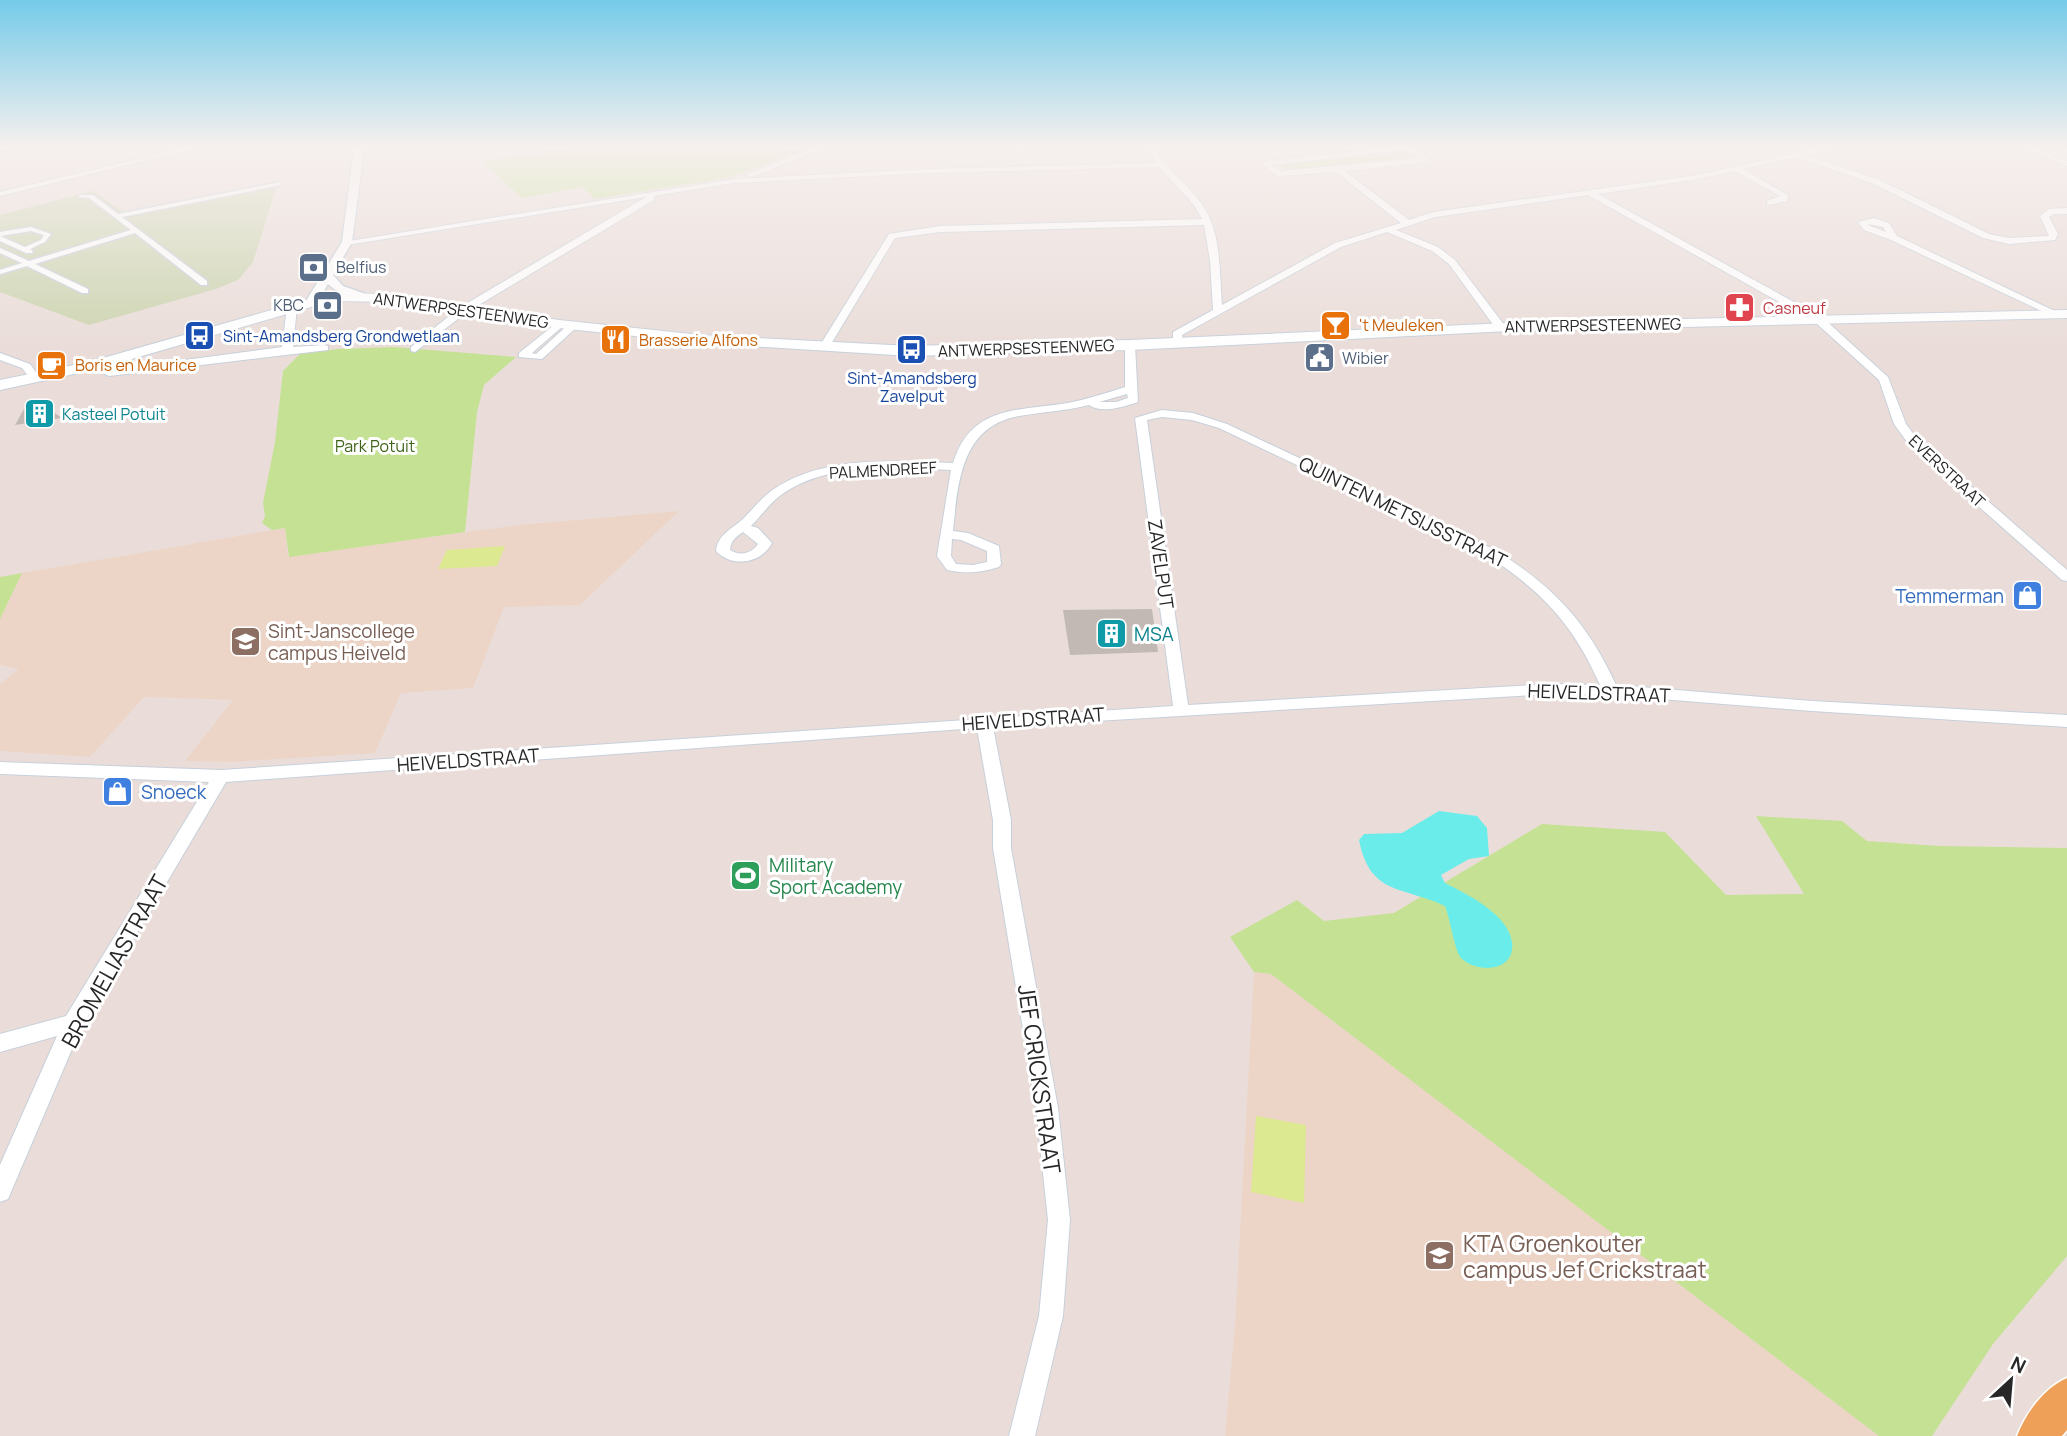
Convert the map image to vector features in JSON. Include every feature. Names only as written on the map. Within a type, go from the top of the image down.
[{"type":"main road","name":"ANTWERPSESTEENWEG","points":[[0,386],[92,366],[312,301],[365,296],[566,325],[701,339],[911,351],[1130,345],[1501,328],[2062,314]]},
{"type":"main road","points":[[2037,1436],[2067,1398]]},
{"type":"street","points":[[116,216],[121,215]]},
{"type":"street","points":[[312,301],[347,242],[350,215]]},
{"type":"street","points":[[347,242],[518,215]]},
{"type":"street","points":[[415,349],[463,310],[622,215]]},
{"type":"street","points":[[1203,215],[1211,245],[1218,310]]},
{"type":"street","points":[[1397,215],[1407,223]]},
{"type":"street","points":[[1178,343],[1177,334],[1338,245],[1442,215]]},
{"type":"street","name":"EVERSTRAAT","points":[[1630,215],[1819,320],[1884,379],[1900,424],[1914,443],[2067,577]]},
{"type":"street","points":[[1944,215],[1986,236],[2009,241],[2052,238],[2054,234],[2046,215]]},
{"type":"street","points":[[116,216],[204,283]]},
{"type":"street","points":[[892,236],[940,229],[1205,222]]},
{"type":"street","points":[[824,347],[892,236],[893,226],[903,223],[940,229]]},
{"type":"street","points":[[31,229],[48,234],[43,241],[26,249],[2,239],[31,229]]},
{"type":"street","points":[[0,272],[135,230]]},
{"type":"street","points":[[1389,230],[1435,248],[1452,262],[1501,328]]},
{"type":"street","points":[[1894,238],[2062,314]]},
{"type":"street","points":[[0,250],[85,291]]},
{"type":"street","points":[[328,277],[340,288],[365,296]]},
{"type":"street","points":[[287,350],[292,307]]},
{"type":"street","name":"PALMENDREEF","points":[[946,535],[959,467],[967,443],[987,422],[1026,411],[1079,404],[1117,405],[1132,394],[1130,345]]},
{"type":"street","points":[[92,366],[109,373],[287,350],[324,348]]},
{"type":"street","points":[[0,356],[26,366],[36,379]]},
{"type":"street","name":"QUINTEN METSIJSSTRAAT","points":[[1141,418],[1180,414],[1223,426],[1481,546],[1525,573],[1550,594],[1582,631],[1599,659],[1610,690]]},
{"type":"street","name":"ZAVELPUT","points":[[1141,418],[1181,710]]},
{"type":"street","name":"PALMENDREEF","points":[[743,527],[779,490],[815,473],[870,467],[959,467]]},
{"type":"street","name":"HEIVELDSTRAAT","points":[[0,768],[221,776],[984,722],[1550,689],[1610,690],[1812,706],[2067,721]]},
{"type":"street","name":"JEF CRICKSTRAAT","points":[[984,722],[1002,820],[1002,848],[1047,1108],[1058,1212],[1057,1267],[1051,1316],[1022,1436]]},
{"type":"street","name":"BROMELIASTRAAT","points":[[0,1191],[74,1023],[221,776]]},
{"type":"street","points":[[0,1043],[74,1023]]},
{"type":"shaded area","name":"Sint-Janscollege campus Heiveld","points":[[679,511],[580,605],[504,607],[473,688],[401,693],[375,753],[231,762],[185,761],[233,700],[144,697],[90,757],[0,751],[0,684],[19,669],[0,665],[0,619],[22,573],[285,528],[288,556],[519,525]]},
{"type":"shaded area","name":"KTA Groenkouter campus Jef Crickstraat","points":[[1254,972],[1271,974],[1879,1436],[1225,1436],[1235,1325]]},
{"type":"green space","points":[[0,215],[268,215],[253,262],[238,280],[216,289],[89,325],[0,292]]},
{"type":"green space","name":"Park Potuit","points":[[394,347],[516,357],[484,385],[477,412],[465,532],[289,557],[285,528],[272,530],[262,523],[283,371],[300,354],[338,349]]},
{"type":"green space","points":[[505,546],[497,566],[438,569],[447,550]]},
{"type":"green space","points":[[22,573],[0,619],[0,577]]},
{"type":"green space","points":[[1756,816],[1842,821],[1867,841],[1939,846],[2067,848],[2067,1256],[1993,1344],[1932,1436],[1879,1436],[1271,974],[1254,972],[1230,937],[1297,900],[1324,921],[1394,913],[1542,824],[1665,832],[1726,895],[1804,894]]},
{"type":"green space","points":[[1256,1116],[1306,1125],[1304,1203],[1251,1192]]},
{"type":"water","points":[[1439,811],[1477,816],[1487,828],[1489,856],[1469,859],[1441,875],[1445,883],[1485,906],[1503,923],[1509,932],[1512,952],[1502,964],[1485,968],[1461,958],[1445,906],[1390,886],[1371,871],[1364,858],[1359,840],[1364,834],[1402,833]]},
{"type":"building","name":"Kasteel Potuit","points":[[45,406],[62,418],[15,425],[24,409]]},
{"type":"building","name":"MSA","points":[[1152,609],[1158,652],[1070,655],[1063,610]]},
{"type":"place","name":"Belfius","points":[[313,267]]},
{"type":"place","name":"KBC","points":[[327,305]]},
{"type":"place","name":"Casneuf","points":[[1740,308]]},
{"type":"place","name":"'t Meuleken","points":[[1336,325]]},
{"type":"place","name":"Sint-Amandsberg Grondwetlaan","points":[[200,336]]},
{"type":"place","name":"Brasserie Alfons","points":[[616,340]]},
{"type":"place","name":"Sint-Amandsberg Zavelput","points":[[912,349]]},
{"type":"place","name":"Wibier","points":[[1319,358]]},
{"type":"place","name":"Boris en Maurice","points":[[52,365]]},
{"type":"place","name":"Kasteel Potuit","points":[[39,414]]},
{"type":"place","name":"Temmerman","points":[[2027,596]]},
{"type":"place","name":"MSA","points":[[1111,634]]},
{"type":"place","name":"Sint-Janscollege campus Heiveld","points":[[245,642]]},
{"type":"place","name":"Snoeck","points":[[118,792]]},
{"type":"place","name":"Military Sport Academy","points":[[746,876]]},
{"type":"place","name":"KTA Groenkouter campus Jef Crickstraat","points":[[1440,1256]]}]
